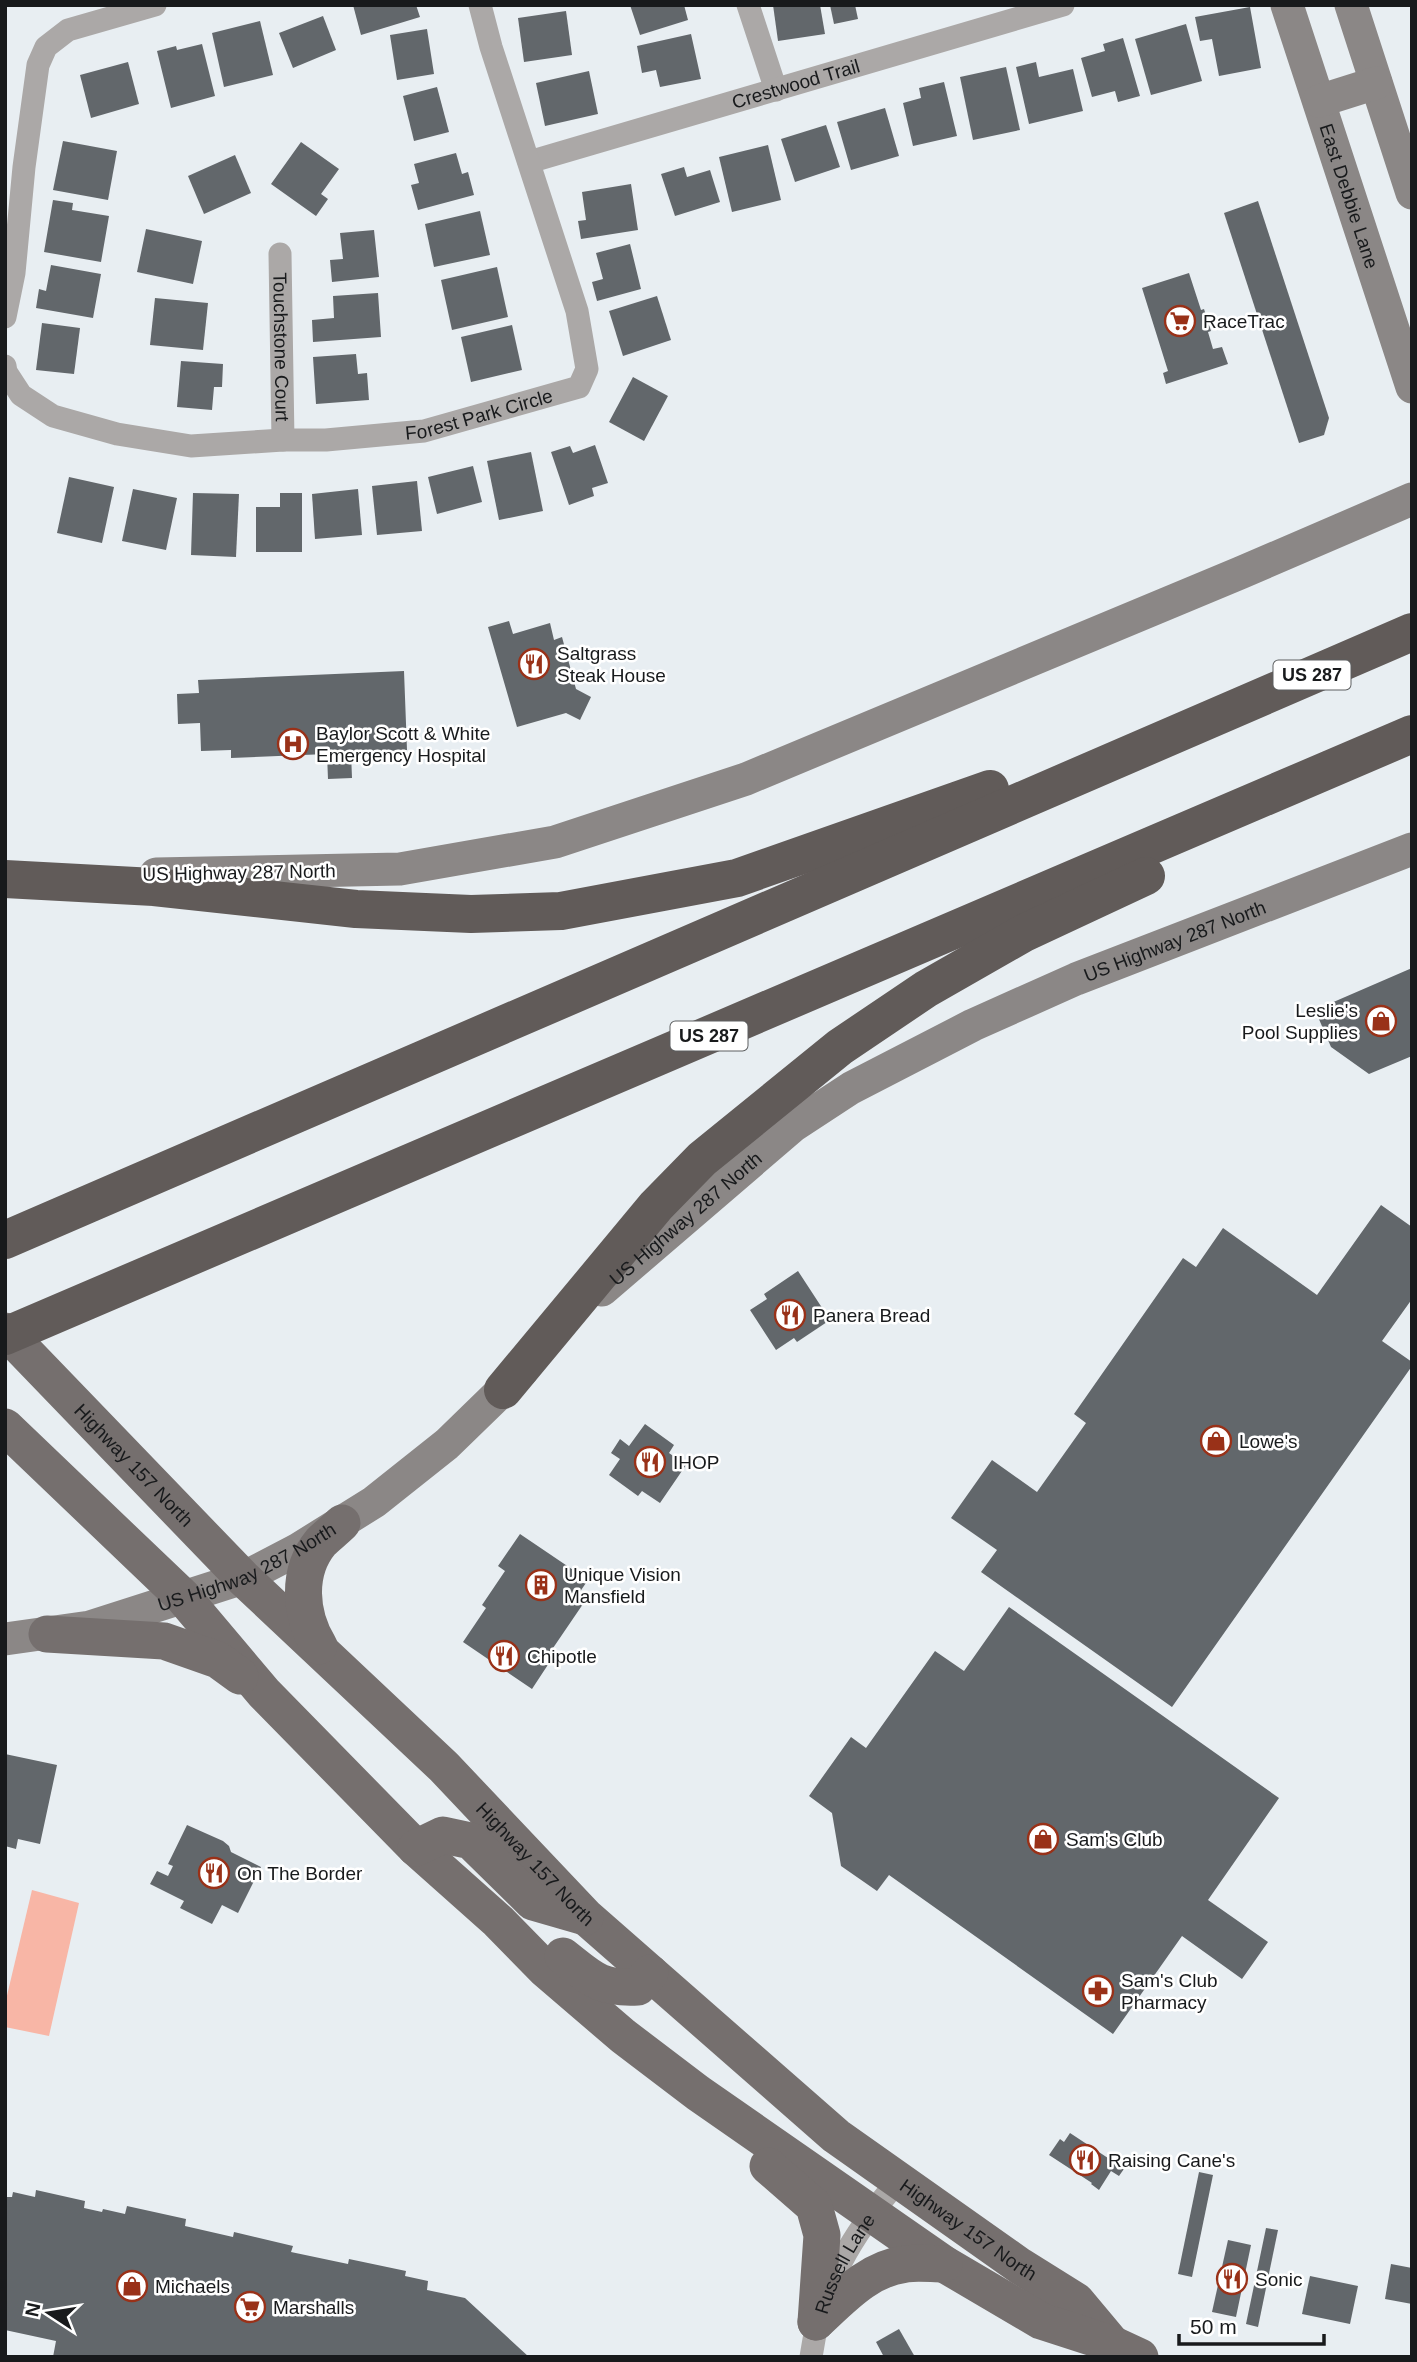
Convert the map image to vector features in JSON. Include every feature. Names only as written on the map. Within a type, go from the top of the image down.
[{"type":"highway","name":"US 287","points":[[5,1240],[1412,632]]},
{"type":"highway","points":[[5,878],[154,887],[356,909],[471,914],[561,911],[737,878],[1118,744],[1212,718]]},
{"type":"highway","points":[[503,1390],[656,1206],[702,1159],[840,1047],[926,989],[1024,933],[1336,787],[1398,740]]},
{"type":"highway","name":"US 287","points":[[5,1333],[1398,740]]},
{"type":"main road","name":"East Debbie Lane","points":[[1287,5],[1412,387]]},
{"type":"main road","points":[[1351,5],[1412,193]]},
{"type":"main road","points":[[1319,101],[1376,83]]},
{"type":"main road","name":"US Highway 287 North","points":[[5,878],[400,869],[555,842],[747,779],[1412,499]]},
{"type":"main road","name":"US Highway 287 North","points":[[5,1639],[90,1627],[243,1578],[342,1523],[374,1502],[447,1444],[607,1285],[793,1126],[852,1088],[973,1025],[1076,979],[1412,849]]},
{"type":"main road","name":"Highway 157 North","points":[[5,1333],[243,1578],[444,1767],[586,1917],[836,2136],[1020,2266],[1076,2301],[1126,2350]]},
{"type":"main road","name":"Highway 157 North","points":[[13,1435],[183,1597],[264,1693],[416,1848],[498,1921],[555,1978],[623,2036],[698,2094],[944,2264],[1041,2321],[1126,2350]]},
{"type":"main road","points":[[325,1656],[309,1631],[302,1601],[306,1571],[320,1544],[342,1523]]},
{"type":"main road","points":[[47,1634],[164,1641],[218,1660],[264,1693]]},
{"type":"main road","points":[[416,1848],[443,1835],[471,1841],[533,1902],[586,1917]]},
{"type":"main road","points":[[498,1921],[533,1932],[598,1983],[619,1988],[638,1987],[649,1973]]},
{"type":"main road","points":[[698,2094],[769,2167],[814,2206],[822,2235],[814,2339]]},
{"type":"main road","points":[[814,2339],[862,2281],[887,2269],[906,2264],[944,2264]]},
{"type":"street","points":[[5,317],[14,273],[33,86],[42,56],[47,47],[68,30],[155,5]]},
{"type":"street","name":"Forest Park Circle","points":[[5,366],[20,395],[53,416],[117,434],[191,446],[326,440],[424,431],[579,387],[587,369],[578,312],[491,47],[480,5]]},
{"type":"street","points":[[748,5],[776,90]]},
{"type":"street","name":"Crestwood Trail","points":[[529,162],[1063,5]]},
{"type":"street","name":"Touchstone Court","points":[[280,254],[284,440]]},
{"type":"street","name":"Russell Lane","points":[[814,2339],[840,2262],[871,2212],[898,2181]]},
{"type":"shaded area","points":[[32,1890],[79,1903],[49,2036],[5,2027],[5,2004]]},
{"type":"building","points":[[353,5],[416,5],[420,17],[361,35]]},
{"type":"building","points":[[630,5],[684,5],[688,20],[640,35]]},
{"type":"building","points":[[773,5],[820,5],[825,34],[778,41]]},
{"type":"building","points":[[830,5],[855,5],[858,19],[834,24]]},
{"type":"building","points":[[1250,7],[1261,68],[1219,76],[1212,39],[1200,41],[1195,17]]},
{"type":"building","points":[[566,11],[572,55],[524,62],[518,18]]},
{"type":"building","points":[[323,16],[336,50],[293,68],[279,33]]},
{"type":"building","points":[[260,21],[273,75],[224,87],[212,33]]},
{"type":"building","points":[[1186,24],[1202,81],[1151,95],[1135,39]]},
{"type":"building","points":[[427,29],[434,74],[397,80],[390,35]]},
{"type":"building","points":[[691,34],[701,79],[660,87],[656,70],[642,73],[637,46]]},
{"type":"building","points":[[1123,38],[1140,96],[1118,102],[1115,91],[1092,97],[1081,58],[1105,51],[1103,44]]},
{"type":"building","points":[[202,44],[215,96],[171,108],[157,51]]},
{"type":"building","points":[[128,62],[139,104],[91,118],[80,75]]},
{"type":"building","points":[[1036,62],[1039,77],[1073,69],[1083,111],[1029,124],[1016,67]]},
{"type":"building","points":[[1006,67],[1020,130],[973,140],[960,77]]},
{"type":"building","points":[[589,71],[598,114],[545,126],[536,83]]},
{"type":"building","points":[[944,82],[957,136],[913,146],[903,103],[921,98],[919,88]]},
{"type":"building","points":[[437,87],[449,132],[414,141],[403,96]]},
{"type":"building","points":[[885,108],[899,156],[851,170],[837,122]]},
{"type":"building","points":[[826,125],[840,167],[795,182],[781,139]]},
{"type":"building","points":[[63,141],[117,151],[108,200],[53,190]]},
{"type":"building","points":[[301,142],[339,169],[321,194],[328,199],[316,216],[271,184]]},
{"type":"building","points":[[768,145],[781,200],[732,212],[719,157]]},
{"type":"building","points":[[456,153],[462,174],[468,172],[474,195],[418,210],[411,185],[419,183],[414,164]]},
{"type":"building","points":[[235,155],[251,193],[204,214],[188,176]]},
{"type":"building","points":[[684,167],[687,177],[710,170],[720,202],[675,216],[661,174]]},
{"type":"building","points":[[631,184],[638,230],[581,239],[578,221],[586,220],[582,192]]},
{"type":"building","points":[[53,200],[73,203],[72,210],[109,216],[101,262],[44,252]]},
{"type":"building","name":"RaceTrac","points":[[1258,201],[1329,418],[1324,435],[1299,443],[1224,213]]},
{"type":"building","points":[[480,211],[490,255],[434,267],[425,224]]},
{"type":"building","points":[[146,229],[202,241],[193,284],[137,272]]},
{"type":"building","points":[[374,230],[379,277],[332,282],[330,260],[343,259],[340,233]]},
{"type":"building","points":[[630,244],[641,289],[597,301],[592,282],[603,279],[596,253]]},
{"type":"building","points":[[51,265],[101,274],[93,318],[36,308],[39,289],[46,291]]},
{"type":"building","points":[[497,267],[508,317],[452,330],[441,280]]},
{"type":"building","name":"RaceTrac","points":[[1189,273],[1211,331],[1208,332],[1213,349],[1222,347],[1228,364],[1166,384],[1163,373],[1168,371],[1142,288]]},
{"type":"building","points":[[378,293],[381,337],[313,342],[312,320],[334,318],[333,296]]},
{"type":"building","points":[[657,296],[671,340],[623,356],[609,311]]},
{"type":"building","points":[[155,298],[208,303],[203,350],[150,345]]},
{"type":"building","points":[[42,323],[80,328],[74,374],[36,370]]},
{"type":"building","points":[[512,325],[522,370],[471,382],[461,337]]},
{"type":"building","points":[[356,354],[358,374],[367,373],[369,400],[316,404],[313,357]]},
{"type":"building","points":[[181,361],[223,364],[222,387],[214,387],[212,410],[177,407]]},
{"type":"building","points":[[633,377],[668,396],[644,441],[609,422]]},
{"type":"building","points":[[595,445],[608,483],[592,488],[594,496],[569,505],[551,452],[570,446],[573,453]]},
{"type":"building","points":[[531,452],[543,511],[499,520],[487,461]]},
{"type":"building","points":[[473,466],[482,502],[437,514],[428,477]]},
{"type":"building","points":[[69,477],[114,487],[102,543],[57,533]]},
{"type":"building","points":[[417,481],[422,531],[377,535],[372,486]]},
{"type":"building","points":[[133,489],[177,498],[166,550],[122,541]]},
{"type":"building","points":[[358,489],[362,535],[315,539],[312,494]]},
{"type":"building","points":[[193,493],[239,494],[236,557],[191,555]]},
{"type":"building","points":[[280,493],[302,493],[302,552],[256,552],[256,507],[280,507]]},
{"type":"building","name":"Saltgrass Steak House","points":[[509,621],[513,634],[550,623],[554,640],[562,637],[576,689],[591,697],[580,720],[566,713],[517,727],[488,627]]},
{"type":"building","name":"Baylor Scott & White Emergency Hospital","points":[[404,671],[407,750],[351,753],[352,778],[328,779],[327,754],[231,758],[231,750],[201,751],[200,723],[178,724],[177,694],[199,693],[198,680]]},
{"type":"building","points":[[1412,968],[1412,1056],[1369,1074],[1331,1047],[1315,1010]]},
{"type":"building","name":"Lowe's","points":[[1381,1205],[1412,1227],[1412,1299],[1382,1341],[1412,1362],[1412,1366],[1172,1707],[981,1572],[997,1550],[951,1518],[992,1460],[1037,1492],[1086,1423],[1074,1414],[1183,1258],[1196,1267],[1223,1228],[1317,1295]]},
{"type":"building","name":"Panera Bread","points":[[798,1271],[830,1320],[797,1342],[794,1338],[776,1350],[750,1310],[767,1299],[764,1294]]},
{"type":"building","name":"IHOP","points":[[645,1424],[674,1445],[669,1453],[686,1465],[660,1503],[642,1491],[638,1496],[609,1475],[620,1459],[611,1453],[620,1439],[629,1446]]},
{"type":"building","points":[[520,1534],[588,1580],[575,1599],[583,1604],[551,1651],[555,1654],[532,1689],[463,1642],[486,1608],[482,1605],[505,1571],[498,1566]]},
{"type":"building","name":"Sam's Club","points":[[1009,1607],[1279,1798],[1208,1900],[1268,1942],[1242,1979],[1182,1936],[1113,2034],[889,1875],[877,1891],[841,1866],[832,1813],[809,1796],[851,1737],[866,1748],[935,1651],[964,1671]]},
{"type":"building","points":[[5,1754],[57,1765],[40,1844],[18,1839],[16,1849],[5,1846]]},
{"type":"building","name":"On The Border","points":[[187,1825],[223,1841],[231,1852],[261,1867],[238,1913],[222,1905],[212,1924],[180,1908],[184,1901],[150,1884],[157,1871],[168,1876],[173,1866],[168,1864]]},
{"type":"building","name":"Raising Cane's","points":[[1070,2133],[1114,2162],[1116,2159],[1126,2166],[1119,2176],[1111,2171],[1099,2190],[1049,2155],[1060,2139],[1064,2142]]},
{"type":"building","points":[[1199,2172],[1213,2175],[1192,2277],[1178,2274]]},
{"type":"building","points":[[36,2190],[85,2201],[84,2208],[102,2212],[103,2209],[125,2214],[127,2206],[186,2219],[185,2226],[233,2237],[234,2232],[293,2246],[291,2252],[348,2264],[349,2259],[406,2271],[405,2276],[428,2281],[427,2290],[465,2298],[529,2357],[53,2357],[56,2341],[5,2330],[5,2197],[12,2197],[13,2192],[35,2197]]},
{"type":"building","points":[[1266,2228],[1278,2230],[1258,2327],[1246,2324]]},
{"type":"building","name":"Sonic","points":[[1228,2240],[1251,2245],[1236,2317],[1212,2312]]},
{"type":"building","points":[[1391,2264],[1412,2268],[1412,2304],[1385,2299]]},
{"type":"building","points":[[1310,2276],[1358,2286],[1350,2324],[1302,2314]]},
{"type":"building","points":[[899,2329],[915,2357],[884,2357],[876,2342]]},
{"type":"place","name":"RaceTrac","points":[[1180,321]]},
{"type":"place","name":"Saltgrass Steak House","points":[[534,664]]},
{"type":"place","name":"Baylor Scott & White Emergency Hospital","points":[[293,744]]},
{"type":"place","name":"Leslie's Pool Supplies","points":[[1381,1021]]},
{"type":"place","name":"Panera Bread","points":[[790,1315]]},
{"type":"place","name":"Lowe's","points":[[1216,1441]]},
{"type":"place","name":"IHOP","points":[[650,1462]]},
{"type":"place","name":"Unique Vision Mansfield","points":[[541,1585]]},
{"type":"place","name":"Chipotle","points":[[504,1656]]},
{"type":"place","name":"Sam's Club","points":[[1043,1839]]},
{"type":"place","name":"On The Border","points":[[214,1873]]},
{"type":"place","name":"Sam's Club Pharmacy","points":[[1098,1991]]},
{"type":"place","name":"Raising Cane's","points":[[1085,2160]]},
{"type":"place","name":"Sonic","points":[[1232,2279]]},
{"type":"place","name":"Michaels","points":[[132,2286]]},
{"type":"place","name":"Marshalls","points":[[250,2307]]}]
